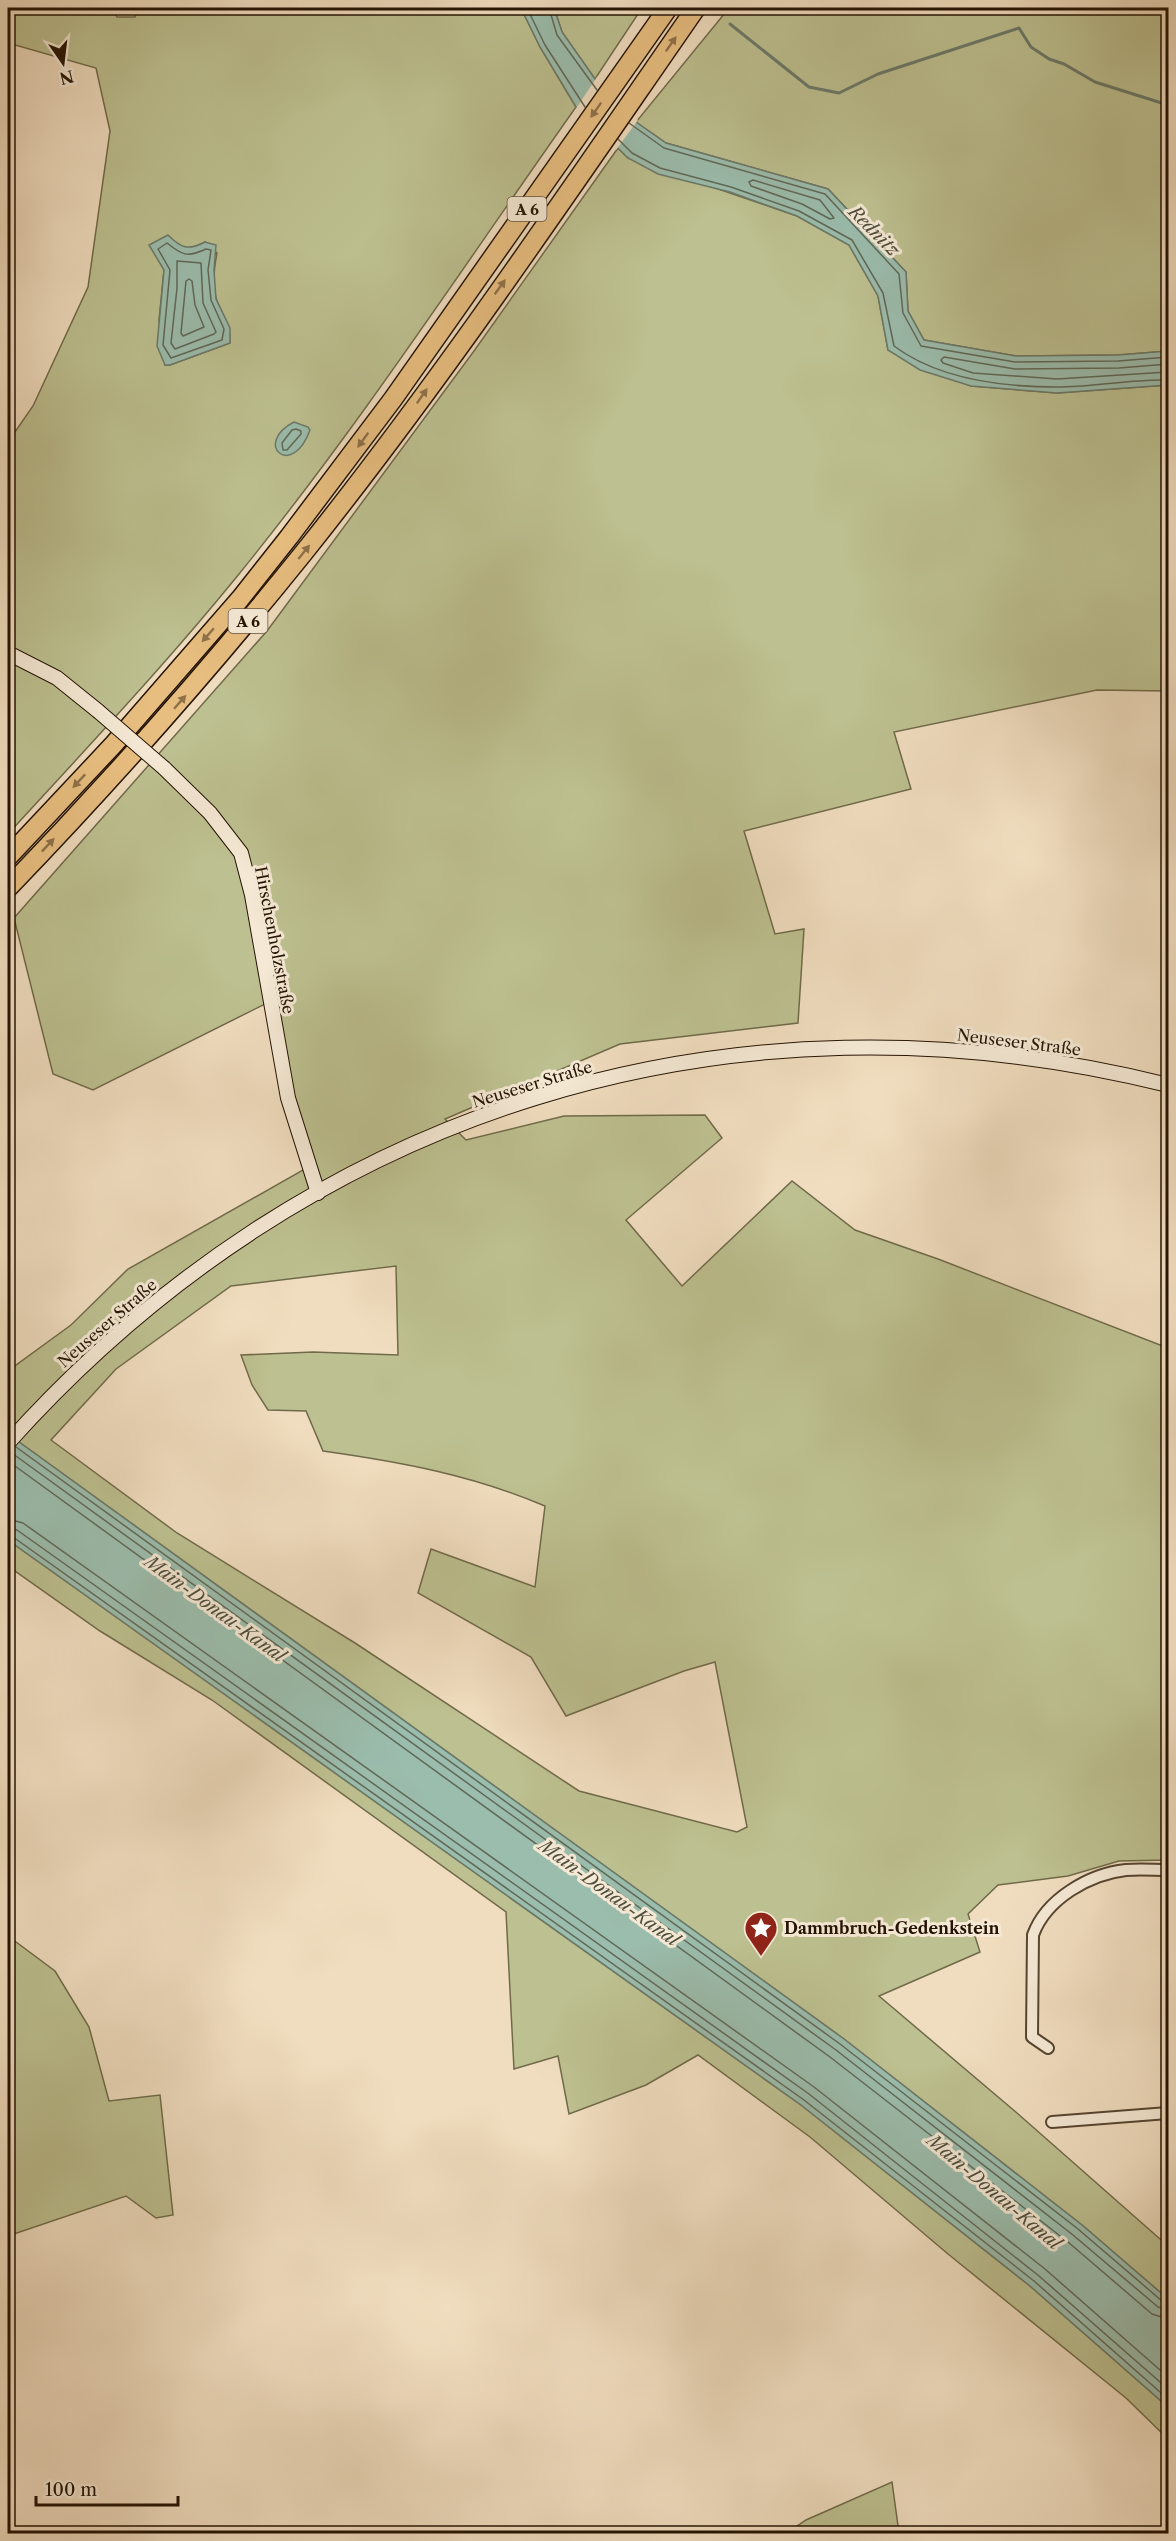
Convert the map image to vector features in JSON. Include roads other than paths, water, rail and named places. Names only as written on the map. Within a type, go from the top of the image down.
[{"type":"highway","name":"A 6","points":[[8,857],[114,744],[261,572],[393,399],[668,8]]},
{"type":"highway","name":"A 6","points":[[8,888],[156,729],[299,558],[412,410],[696,8]]},
{"type":"main road","name":"Hirschenholzstraße","points":[[8,653],[57,678],[98,711],[164,768],[210,813],[241,853],[252,895],[288,1098],[318,1193]]},
{"type":"main road","name":"Neuseser Straße","points":[[8,1443],[82,1365],[133,1319],[219,1254],[318,1193],[423,1140],[524,1101],[632,1072],[730,1056],[835,1047],[944,1049],[1053,1061],[1168,1085]]},
{"type":"street","points":[[1048,2048],[1032,2037],[1033,1935],[1039,1919],[1053,1903],[1100,1876],[1125,1870],[1168,1870]]},
{"type":"street","points":[[1052,2122],[1168,2113]]},
{"type":"water","points":[[521,8],[554,8],[562,32],[595,79],[636,122],[666,143],[828,189],[906,272],[908,311],[924,340],[1016,356],[1118,355],[1168,351],[1168,385],[1057,393],[971,386],[920,370],[888,350],[878,296],[849,245],[797,216],[730,192],[658,174],[628,158],[576,107],[540,47]]},
{"type":"water","points":[[168,235],[185,247],[194,247],[205,242],[216,245],[214,270],[216,299],[230,328],[230,343],[165,365],[157,346],[164,270],[149,245]]},
{"type":"water","points":[[294,422],[310,430],[302,445],[294,453],[286,455],[280,453],[276,447],[276,440],[282,431]]},
{"type":"water","name":"Main-Donau-Kanal","points":[[8,1434],[844,2039],[1082,2225],[1168,2299],[1168,2407],[1030,2286],[801,2105],[8,1540]]},
{"type":"waterway","points":[[730,24],[809,87],[839,93],[878,74],[1019,28],[1031,47],[1049,59],[1064,64],[1095,82],[1168,105]]},
{"type":"place","name":"Dammbruch-Gedenkstein","points":[[761,1957]]},
{"type":"water label","name":"Rednitz","points":[[874,231]]}]
